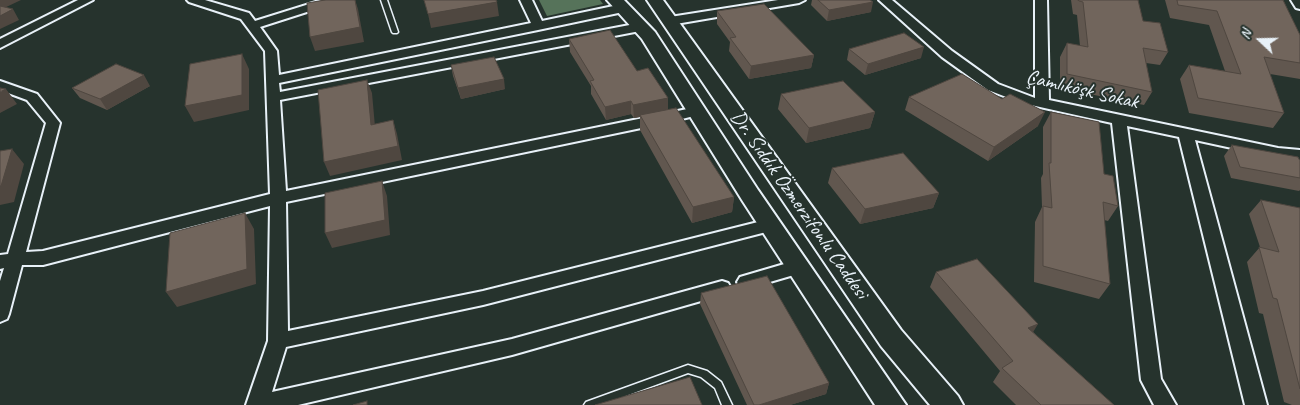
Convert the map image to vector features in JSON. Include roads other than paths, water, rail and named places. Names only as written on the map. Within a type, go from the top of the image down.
[{"type":"main road","name":"Dr. Sıddık Özmerzifonlu Caddesi","points":[[619,4],[649,36],[770,225],[891,405]]},
{"type":"main road","name":"Dr. Sıddık Özmerzifonlu Caddesi","points":[[662,6],[891,338],[948,405]]},
{"type":"street","points":[[0,44],[87,0]]},
{"type":"street","points":[[193,0],[245,16],[271,51],[278,198],[278,341],[257,405]]},
{"type":"street","points":[[252,26],[334,0]]},
{"type":"street","points":[[526,0],[538,26]]},
{"type":"street","points":[[662,6],[799,0]]},
{"type":"street","name":"Çamlıköşk Sokak","points":[[885,0],[947,54],[993,87],[1042,103],[1186,134],[1300,155]]},
{"type":"street","points":[[1041,0],[1042,103]]},
{"type":"street","points":[[1297,0],[1300,6]]},
{"type":"street","points":[[272,80],[538,26],[619,4]]},
{"type":"street","points":[[273,98],[640,27]]},
{"type":"street","points":[[0,85],[32,97],[53,123],[0,314]]},
{"type":"street","points":[[0,262],[16,259],[43,258],[278,198],[697,111]]},
{"type":"street","points":[[1119,120],[1151,380],[1164,405]]},
{"type":"street","points":[[1186,134],[1256,405]]},
{"type":"street","points":[[278,341],[483,298],[770,225]]},
{"type":"street","points":[[257,405],[512,347],[798,267]]},
{"type":"lane","points":[[384,0],[395,32]]},
{"type":"lane","points":[[589,405],[688,369],[704,374],[718,385],[727,405]]}]
